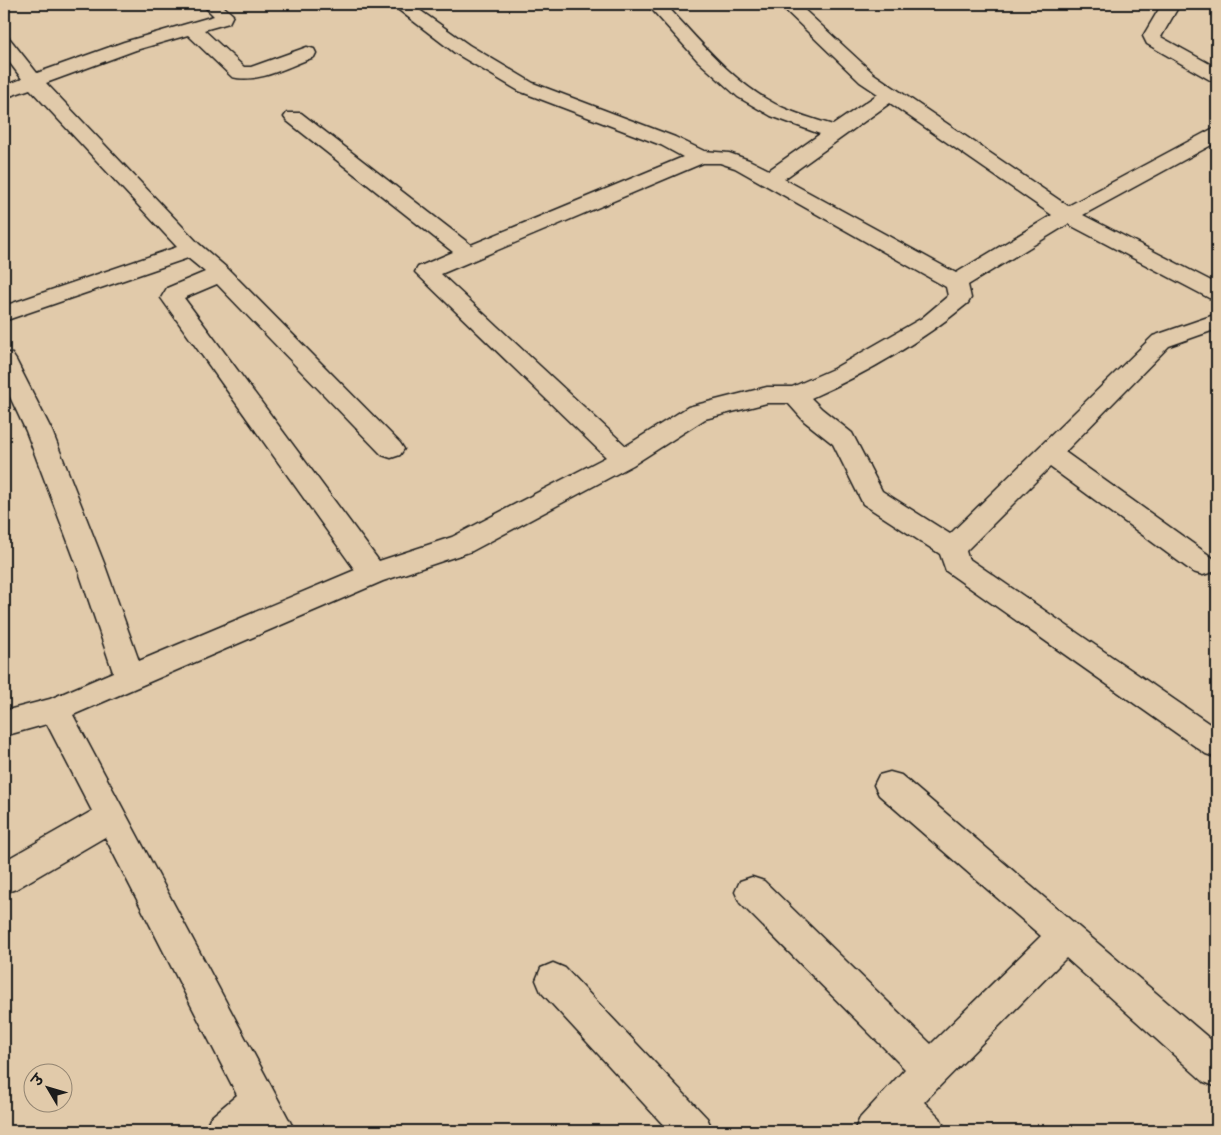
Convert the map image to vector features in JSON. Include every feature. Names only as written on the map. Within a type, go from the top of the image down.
[{"type":"street","points":[[4,92],[130,46],[192,29],[225,17],[211,4]]},
{"type":"street","points":[[400,4],[462,49],[526,87],[668,141],[700,157]]},
{"type":"street","points":[[656,4],[727,79],[751,97],[776,111],[835,133]]},
{"type":"street","points":[[788,4],[866,78],[1067,215],[1217,293]]},
{"type":"street","points":[[1171,4],[1152,36],[1153,40],[1217,76]]},
{"type":"street","points":[[192,29],[239,73],[253,73],[307,54]]},
{"type":"street","points":[[4,43],[34,82],[191,250],[220,274],[391,449]]},
{"type":"street","points":[[770,179],[890,94]]},
{"type":"street","points":[[294,117],[469,254]]},
{"type":"street","points":[[956,284],[1067,215],[1211,144]]},
{"type":"street","points":[[4,723],[55,710],[373,574],[462,544],[624,459],[697,413],[767,395],[795,395],[842,375],[930,323],[960,298],[956,284],[770,179],[742,164],[722,157],[700,157],[426,272],[624,459]]},
{"type":"street","points":[[4,314],[191,250]]},
{"type":"street","points":[[220,274],[175,293],[172,298],[373,574]]},
{"type":"street","points":[[952,549],[1161,341],[1217,321]]},
{"type":"street","points":[[4,360],[39,431],[90,563],[130,678]]},
{"type":"street","points":[[795,395],[813,415],[843,439],[872,497],[952,549],[956,564],[1217,745]]},
{"type":"street","points":[[1048,453],[1203,565]]},
{"type":"street","points":[[55,710],[268,1116],[223,1131]]},
{"type":"street","points":[[890,785],[1217,1068]]},
{"type":"street","points":[[4,878],[111,817]]},
{"type":"street","points":[[752,892],[931,1069]]},
{"type":"street","points":[[873,1131],[897,1103],[1065,935]]},
{"type":"street","points":[[553,980],[694,1131]]},
{"type":"street","points":[[897,1103],[927,1131]]}]
